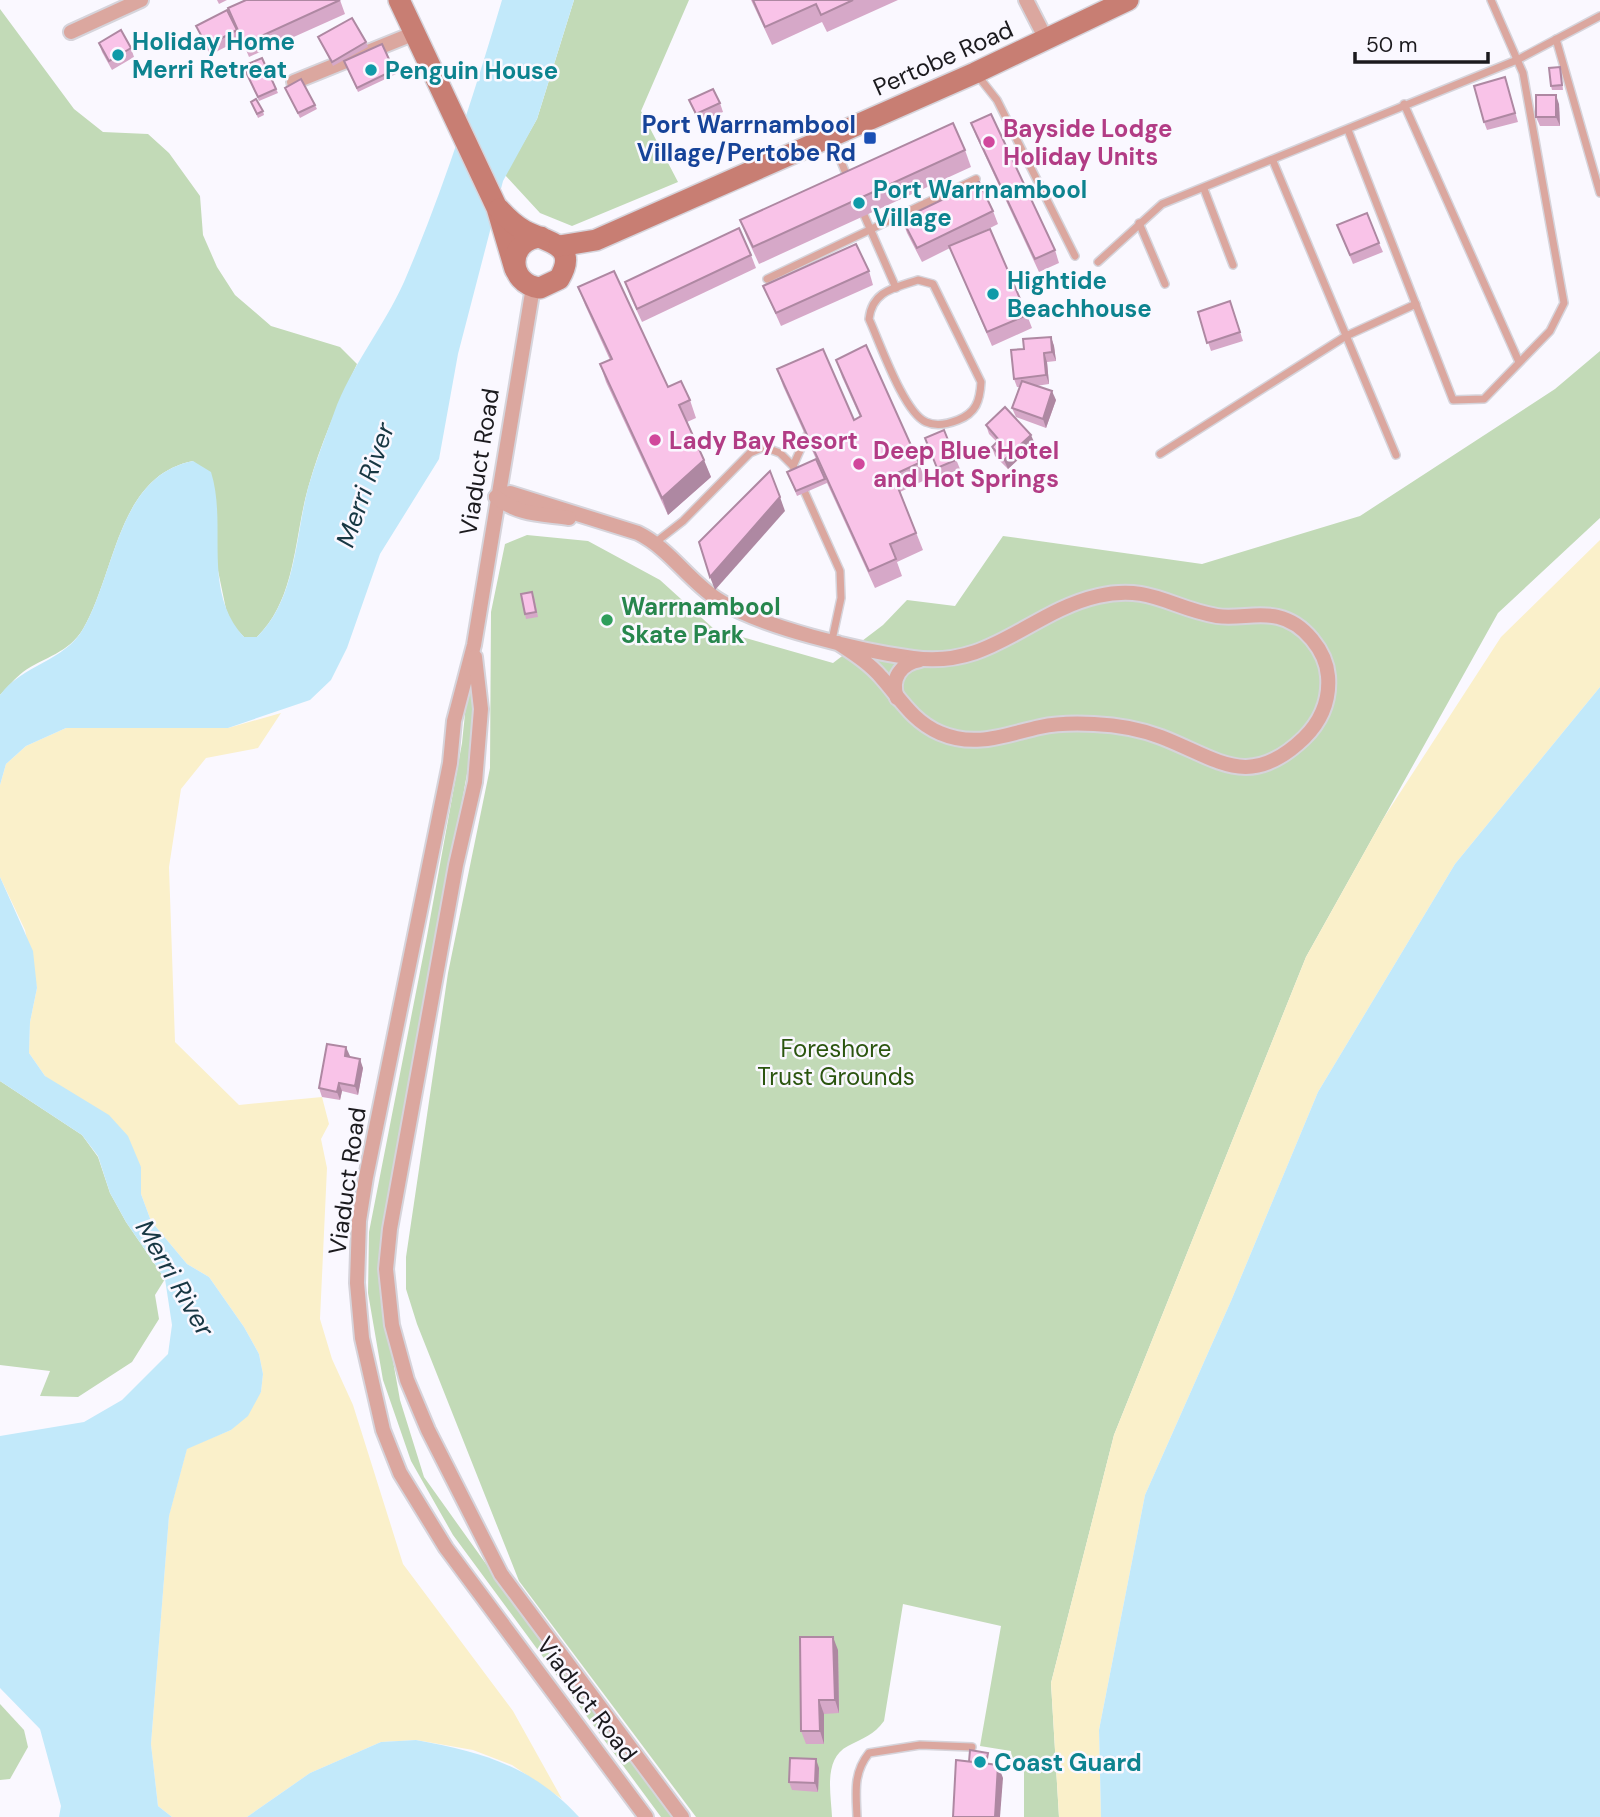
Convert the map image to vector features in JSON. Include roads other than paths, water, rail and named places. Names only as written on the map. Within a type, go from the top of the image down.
[{"type":"street","points":[[71,32],[141,0]]},
{"type":"street","points":[[399,0],[497,208],[519,277],[533,287],[553,284],[555,249]]},
{"type":"street","points":[[1026,0],[1047,41]]},
{"type":"street","name":"Pertobe Road","points":[[555,249],[584,244],[1047,41],[1128,0]]},
{"type":"street","points":[[294,82],[415,33]]},
{"type":"street","points":[[497,208],[517,226],[555,249]]},
{"type":"street","points":[[515,269],[515,253],[525,241],[555,249]]},
{"type":"street","name":"Viaduct Road","points":[[533,287],[496,497],[474,645],[454,721],[450,763],[366,1177],[359,1221],[357,1283],[362,1338],[383,1430],[400,1473],[446,1548],[646,1817]]},
{"type":"street","points":[[496,497],[510,493],[656,542],[705,589],[733,608],[835,641],[925,659],[951,660],[979,653],[1083,600],[1127,591],[1158,596],[1216,616],[1267,615],[1288,620],[1309,636],[1317,646],[1327,665],[1328,681],[1325,704],[1309,733],[1284,756],[1244,767],[1212,762],[1144,732],[1100,724],[1054,724],[986,740],[958,739],[924,725],[869,664],[835,641]]},
{"type":"street","name":"Viaduct Road","points":[[474,645],[481,709],[475,782],[456,866],[390,1229],[386,1269],[390,1311],[407,1380],[500,1574],[682,1817]]},
{"type":"street","points":[[897,698],[895,684],[901,668],[911,662],[925,659]]},
{"type":"lane","points":[[1348,130],[1453,400],[1484,399],[1550,331],[1564,303],[1522,74],[1492,0]]},
{"type":"lane","points":[[1098,262],[1161,204],[1204,189],[1404,104],[1517,60],[1600,18]]},
{"type":"lane","points":[[1556,39],[1600,193]]},
{"type":"lane","points":[[975,73],[997,100],[1075,256]]},
{"type":"lane","points":[[1404,104],[1520,362]]},
{"type":"lane","points":[[830,135],[896,288]]},
{"type":"lane","points":[[1273,161],[1396,455]]},
{"type":"lane","points":[[767,279],[976,179]]},
{"type":"lane","points":[[1204,189],[1233,265]]},
{"type":"lane","points":[[1139,223],[1165,284]]},
{"type":"lane","points":[[918,280],[933,284],[981,383],[980,400],[968,416],[945,425],[926,422],[911,410],[869,320],[871,305],[881,293],[896,288],[918,280]]},
{"type":"lane","points":[[1160,453],[1346,336],[1416,304]]},
{"type":"lane","points":[[793,466],[807,435]]},
{"type":"lane","points":[[656,542],[682,521],[750,453],[764,447],[780,453],[793,466],[840,571],[841,597],[835,641]]},
{"type":"lane","points":[[857,1817],[856,1777],[859,1765],[869,1753],[920,1745],[972,1747]]},
{"type":"water","name":"Merri River","points":[[502,0],[574,0],[537,119],[503,181],[458,354],[439,459],[380,554],[347,648],[331,680],[310,700],[228,728],[66,728],[26,746],[6,764],[0,785],[0,695],[9,685],[66,649],[75,640],[94,606],[133,506],[148,486],[168,470],[193,461],[211,472],[216,493],[219,578],[223,599],[231,619],[244,637],[257,637],[270,622],[287,586],[308,488],[334,413],[349,379],[396,299],[418,248],[457,142]]},
{"type":"water","points":[[1600,687],[1600,1817],[1101,1817],[1099,1730],[1145,1495],[1231,1301],[1318,1092],[1455,864]]},
{"type":"water","name":"Merri River","points":[[0,877],[33,951],[37,988],[30,1022],[29,1053],[45,1076],[109,1115],[128,1136],[141,1167],[141,1194],[151,1221],[187,1264],[209,1277],[244,1327],[259,1354],[263,1374],[261,1392],[248,1416],[231,1430],[187,1449],[169,1516],[151,1744],[158,1806],[172,1817],[59,1817],[61,1806],[40,1729],[0,1688],[0,1436],[84,1422],[122,1400],[168,1354],[172,1325],[165,1279],[126,1222],[110,1193],[98,1156],[82,1135],[0,1081]]},
{"type":"water","points":[[416,1740],[463,1750],[505,1764],[543,1785],[579,1817],[247,1817],[310,1773],[381,1742]]},
{"type":"place","name":"Holiday Home Merri Retreat","points":[[118,55]]},
{"type":"place","name":"Penguin House","points":[[371,70]]},
{"type":"place","name":"Port Warrnambool Village/Pertobe Rd","points":[[870,138]]},
{"type":"place","name":"Bayside Lodge Holiday Units","points":[[989,142]]},
{"type":"place","name":"Port Warrnambool Village","points":[[859,203]]},
{"type":"place","name":"Hightide Beachhouse","points":[[993,294]]},
{"type":"place","name":"Lady Bay Resort","points":[[655,440]]},
{"type":"place","name":"Deep Blue Hotel and Hot Springs","points":[[859,464]]},
{"type":"place","name":"Warrnambool Skate Park","points":[[607,620]]},
{"type":"place","name":"Coast Guard","points":[[980,1762]]},
{"type":"park label","name":"Foreshore Trust Grounds","points":[[836,1062]]}]
